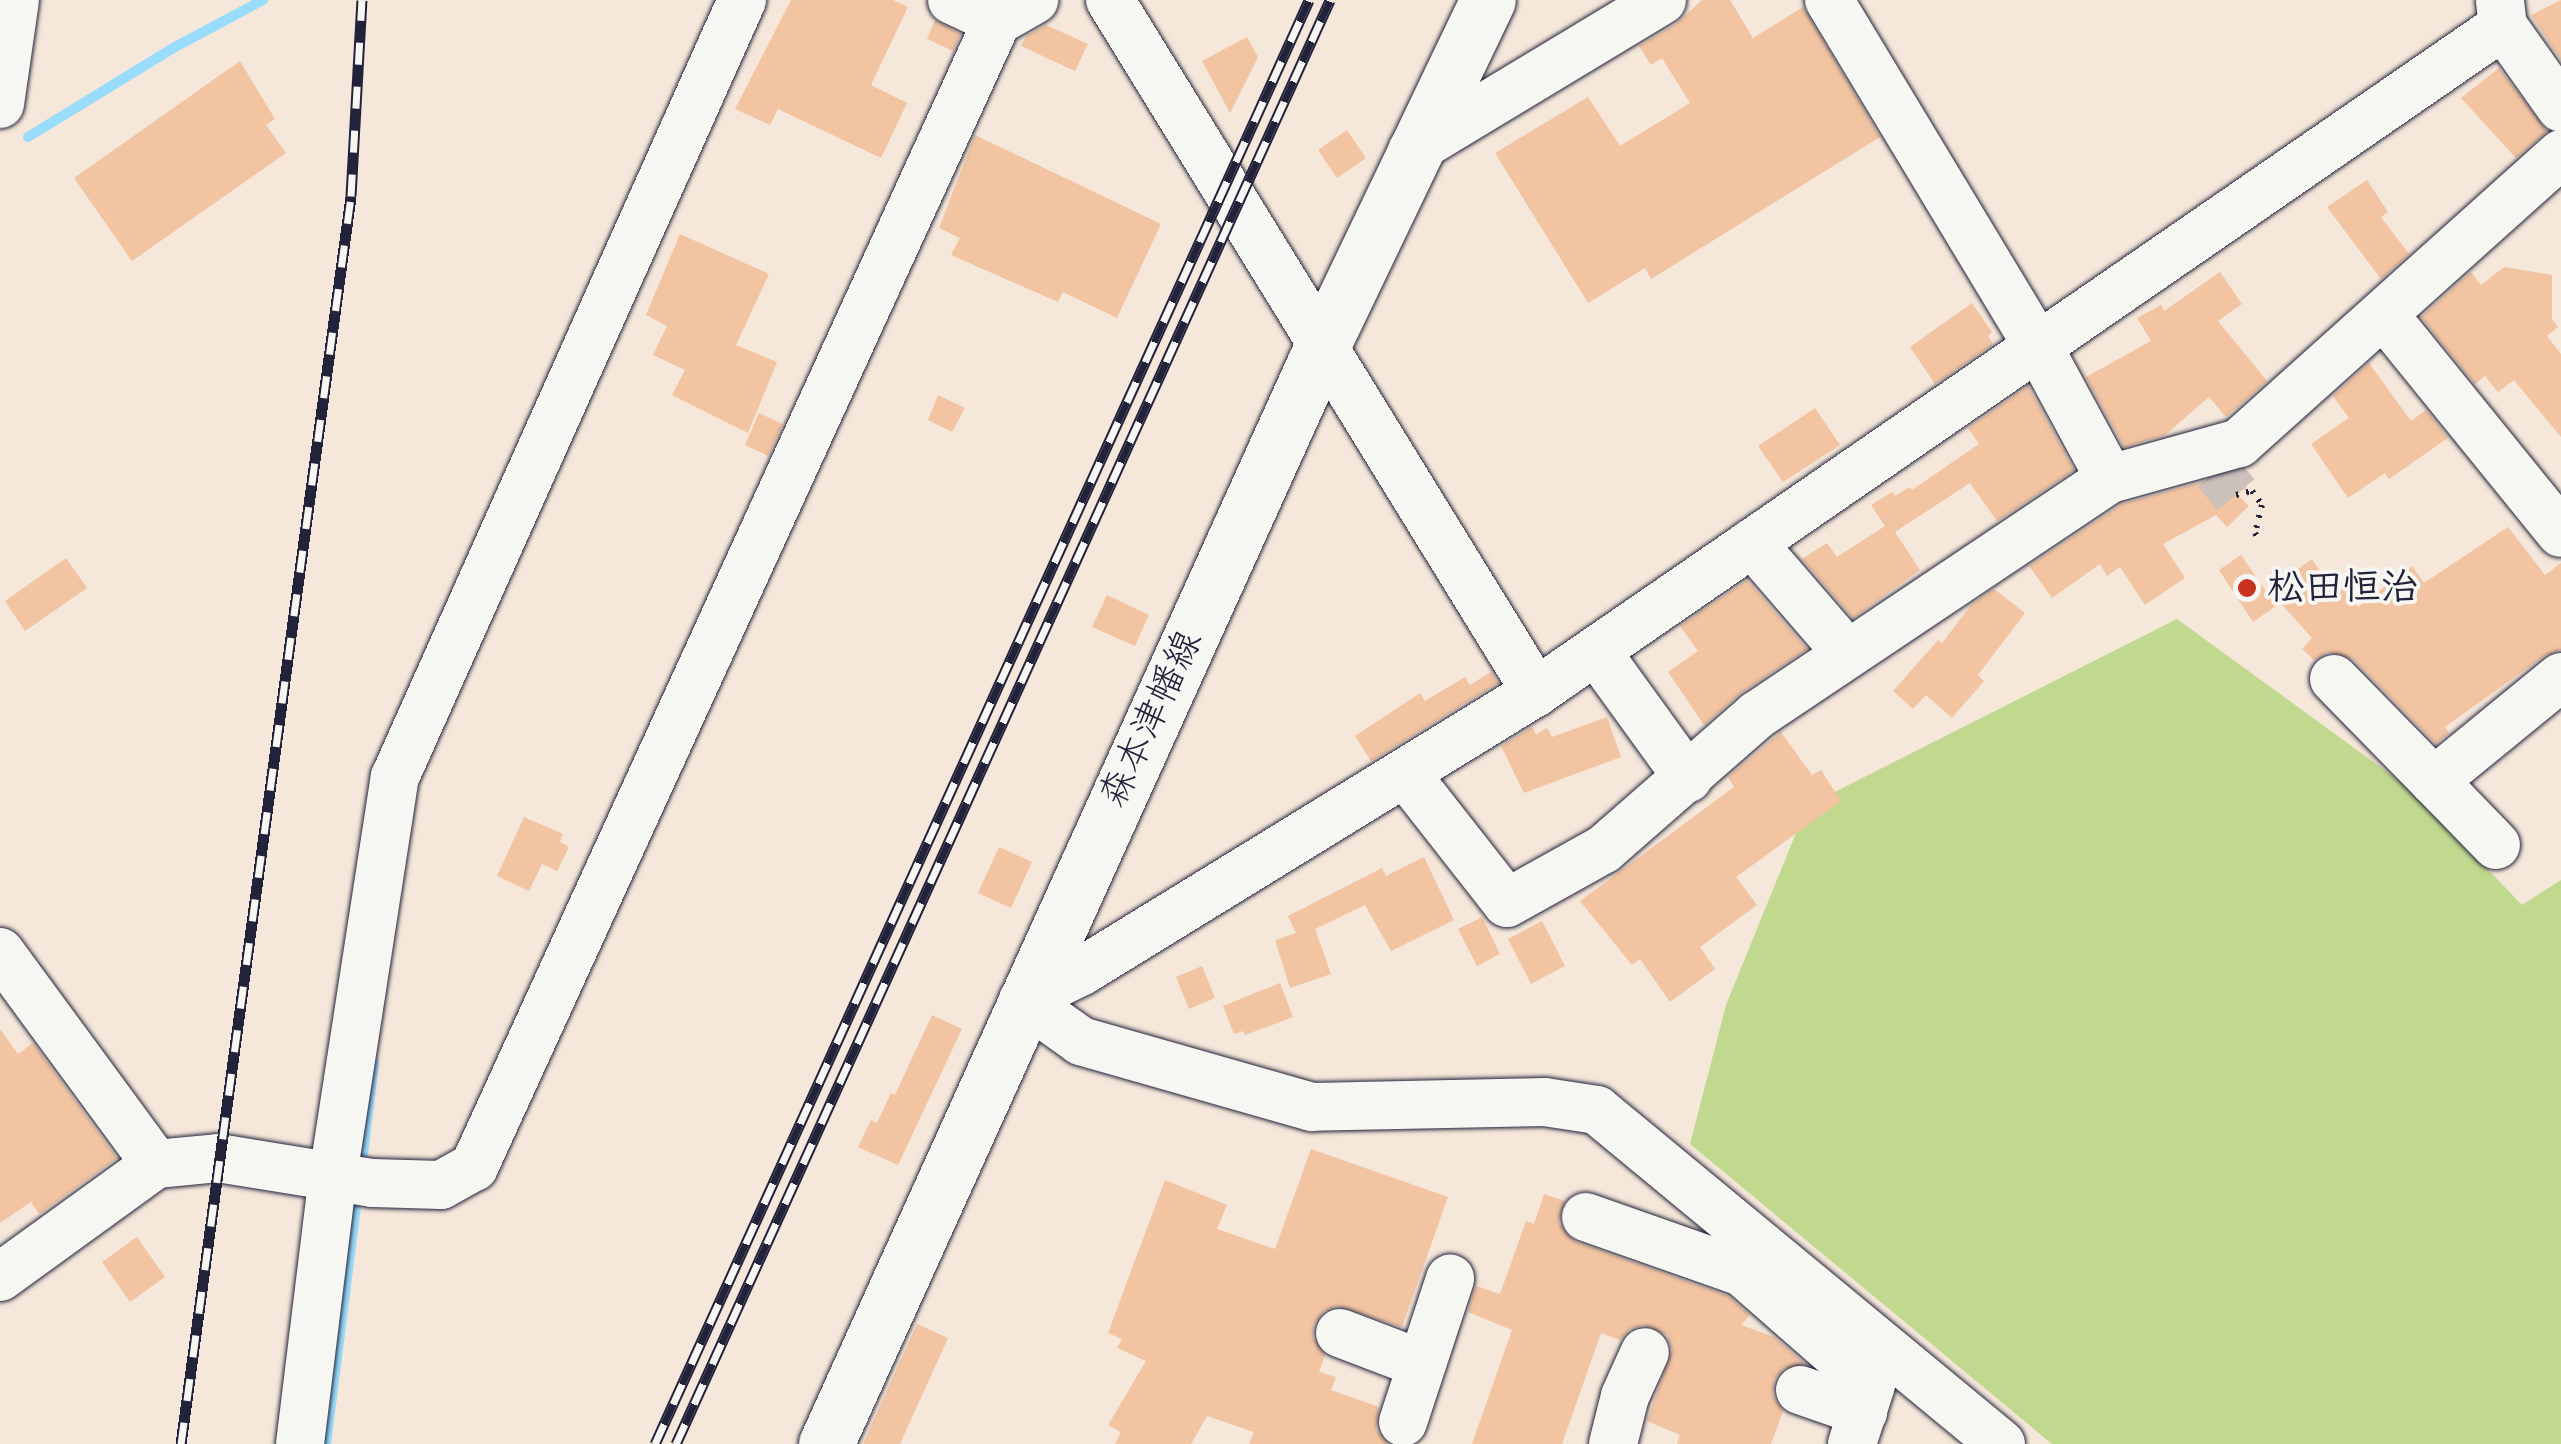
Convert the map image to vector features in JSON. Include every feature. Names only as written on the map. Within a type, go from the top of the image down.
[{"type":"main road","name":"森本津幡線","points":[[826,1444],[1023,1000],[1324,342],[1412,151],[1488,0]]},
{"type":"street","points":[[0,104],[14,0]]},
{"type":"street","points":[[300,1444],[349,1179],[395,777],[742,0]]},
{"type":"street","points":[[0,1277],[156,1164],[218,1158],[349,1179],[441,1185],[474,1167],[1016,10],[952,0]]},
{"type":"street","points":[[1110,0],[1536,692]]},
{"type":"street","points":[[1412,151],[1662,0]]},
{"type":"street","points":[[1828,0],[2038,346],[2110,479]]},
{"type":"street","points":[[2001,1444],[1597,1110],[1545,1102],[1312,1107],[1080,1040],[1023,1000],[1082,972],[1536,692],[2038,346],[2502,13],[2561,108]]},
{"type":"street","points":[[1405,772],[1507,903],[1604,849],[1757,715],[2110,479],[2219,473],[2239,443],[2385,316],[2561,154]]},
{"type":"street","points":[[2385,316],[2561,533]]},
{"type":"street","points":[[1752,543],[1848,653]]},
{"type":"street","points":[[1596,650],[1688,778]]},
{"type":"street","points":[[2434,781],[2561,678]]},
{"type":"street","points":[[2334,679],[2496,845]]},
{"type":"street","points":[[0,952],[156,1164]]},
{"type":"street","points":[[1586,1217],[1742,1272],[1871,1385],[1858,1428],[1800,1390]]},
{"type":"street","points":[[1403,1422],[1450,1279]]},
{"type":"street","points":[[1340,1332],[1421,1364]]},
{"type":"street","points":[[1613,1444],[1625,1396],[1645,1352]]},
{"type":"path","points":[[2219,473],[2252,491],[2262,505],[2255,533],[2259,540]]},
{"type":"green space","points":[[2177,619],[2412,790],[2522,905],[2561,880],[2561,1444],[2052,1444],[1690,1144],[1726,1005],[1807,806]]},
{"type":"building","points":[[791,0],[893,0],[908,7],[871,85],[907,103],[881,158],[778,109],[770,125],[735,109]]},
{"type":"building","points":[[1702,0],[1730,0],[1753,38],[1803,7],[1880,137],[1651,279],[1645,268],[1588,303],[1495,153],[1588,97],[1620,146],[1690,103],[1662,58],[1651,65],[1639,46],[1676,24]]},
{"type":"building","points":[[2561,0],[2561,60],[2531,15]]},
{"type":"building","points":[[935,20],[961,34],[953,51],[927,39]]},
{"type":"building","points":[[1046,25],[1088,44],[1075,71],[1021,46],[1026,36]]},
{"type":"building","points":[[1247,37],[1258,57],[1230,113],[1202,61]]},
{"type":"building","points":[[240,61],[275,119],[266,125],[286,153],[132,261],[74,178]]},
{"type":"building","points":[[2499,68],[2547,131],[2516,158],[2461,98]]},
{"type":"building","points":[[1347,130],[1366,158],[1337,178],[1318,150]]},
{"type":"building","points":[[975,135],[1161,224],[1117,318],[1063,292],[1058,302],[951,255],[960,238],[939,228]]},
{"type":"building","points":[[2367,180],[2388,212],[2381,217],[2409,254],[2381,279],[2327,207]]},
{"type":"building","points":[[680,234],[769,274],[736,345],[777,362],[748,433],[672,395],[685,370],[653,355],[667,326],[646,315]]},
{"type":"building","points":[[2504,267],[2552,275],[2552,319],[2558,327],[2547,336],[2561,354],[2561,437],[2514,380],[2498,392],[2485,376],[2475,384],[2421,317],[2471,272],[2481,285]]},
{"type":"building","points":[[2220,272],[2242,304],[2218,321],[2267,381],[2226,417],[2209,397],[2165,435],[2124,447],[2086,377],[2151,341],[2137,318],[2161,305],[2164,311]]},
{"type":"building","points":[[1972,303],[1992,332],[1988,336],[1993,344],[1935,384],[1910,347]]},
{"type":"building","points":[[2369,363],[2411,421],[2426,410],[2448,438],[2389,479],[2385,473],[2348,498],[2311,444],[2349,418],[2333,396]]},
{"type":"building","points":[[2028,386],[2074,470],[1997,521],[1970,483],[1895,532],[1920,570],[1853,618],[1802,559],[1827,543],[1837,557],[1885,526],[1871,505],[1892,492],[1895,496],[1910,487],[1912,490],[1979,444],[1968,428]]},
{"type":"building","points":[[938,395],[965,408],[952,432],[928,420]]},
{"type":"building","points":[[1815,408],[1840,445],[1783,482],[1758,446]]},
{"type":"building","points":[[759,413],[783,424],[768,456],[745,445]]},
{"type":"building","points":[[2235,473],[2247,487],[2237,494],[2249,506],[2227,527],[2216,515],[2163,544],[2185,578],[2145,605],[2120,567],[2107,576],[2100,564],[2052,598],[2029,566],[2122,504]]},
{"type":"building","points":[[2508,527],[2545,575],[2561,563],[2561,650],[2544,656],[2445,727],[2449,733],[2436,744],[2353,659],[2328,652],[2314,660],[2302,649],[2312,638],[2269,590],[2312,559],[2329,585],[2339,578],[2358,607],[2412,566],[2424,583]]},
{"type":"building","name":"松田恒治","points":[[2241,555],[2276,606],[2253,622],[2219,570]]},
{"type":"building","points":[[66,558],[87,588],[25,631],[5,601]]},
{"type":"building","points":[[1747,580],[1807,649],[1742,692],[1704,725],[1668,672],[1698,651],[1680,626]]},
{"type":"building","points":[[1994,589],[2025,613],[1978,675],[1984,681],[1952,718],[1926,695],[1913,709],[1893,691],[1938,640],[1942,643],[1971,605]]},
{"type":"building","points":[[1107,595],[1149,615],[1135,646],[1092,627]]},
{"type":"building","points":[[1491,672],[1498,683],[1371,761],[1355,736],[1420,693],[1425,701],[1465,677],[1473,691],[1470,685]]},
{"type":"building","points":[[1607,717],[1621,757],[1524,793],[1501,746],[1532,727],[1536,734],[1547,728],[1552,737]]},
{"type":"building","points":[[1781,732],[1812,775],[1821,770],[1841,801],[1736,877],[1757,905],[1700,947],[1715,969],[1670,1002],[1640,959],[1632,965],[1580,901],[1734,787],[1728,777]]},
{"type":"building","points":[[524,817],[563,834],[560,842],[569,847],[557,871],[542,864],[529,891],[497,876]]},
{"type":"building","points":[[999,847],[1032,862],[1011,908],[978,893]]},
{"type":"building","points":[[1424,857],[1454,920],[1391,951],[1365,905],[1315,929],[1331,974],[1290,988],[1275,940],[1296,933],[1288,916],[1382,868],[1386,876]]},
{"type":"building","points":[[1482,917],[1500,954],[1477,966],[1458,929]]},
{"type":"building","points":[[1542,921],[1565,966],[1531,984],[1508,939]]},
{"type":"building","points":[[1202,966],[1215,998],[1189,1009],[1176,977]]},
{"type":"building","points":[[1280,983],[1293,1017],[1245,1035],[1243,1031],[1234,1034],[1223,1006]]},
{"type":"building","points":[[932,1015],[962,1029],[898,1165],[858,1147],[871,1120],[877,1123],[891,1093],[895,1095]]},
{"type":"building","points":[[0,1029],[18,1054],[33,1043],[117,1158],[39,1214],[31,1202],[0,1223]]},
{"type":"building","points":[[1311,1149],[1448,1197],[1402,1327],[1337,1306],[1324,1311],[1314,1324],[1313,1338],[1325,1355],[1319,1372],[1336,1377],[1331,1390],[1379,1407],[1376,1429],[1388,1444],[1249,1444],[1254,1432],[1207,1416],[1191,1444],[1115,1444],[1121,1432],[1108,1425],[1146,1361],[1117,1348],[1122,1339],[1108,1333],[1165,1180],[1227,1205],[1217,1229],[1275,1249]]},
{"type":"building","points":[[1544,1194],[1565,1201],[1559,1223],[1576,1242],[1728,1296],[1750,1315],[1741,1325],[1774,1337],[1805,1364],[1783,1369],[1774,1380],[1773,1396],[1783,1411],[1771,1444],[1677,1444],[1680,1435],[1647,1421],[1672,1350],[1667,1335],[1643,1325],[1630,1329],[1620,1340],[1601,1333],[1562,1444],[1472,1444],[1512,1330],[1468,1312],[1476,1286],[1500,1294],[1526,1221],[1534,1224]]},
{"type":"building","points":[[137,1237],[165,1277],[130,1302],[102,1262]]},
{"type":"building","points":[[917,1324],[948,1338],[900,1444],[863,1444]]},
{"type":"waterway","points":[[28,137],[175,47],[263,0]]},
{"type":"waterway","points":[[361,1170],[374,1063]]},
{"type":"waterway","points":[[326,1444],[358,1192]]},
{"type":"tunnel","points":[[2216,471],[2236,495]]},
{"type":"railway","points":[[181,1444],[351,196],[362,0]]},
{"type":"railway","points":[[655,1444],[1309,0]]},
{"type":"railway","points":[[676,1444],[1330,0]]},
{"type":"place","name":"松田恒治","points":[[2247,588]]}]
